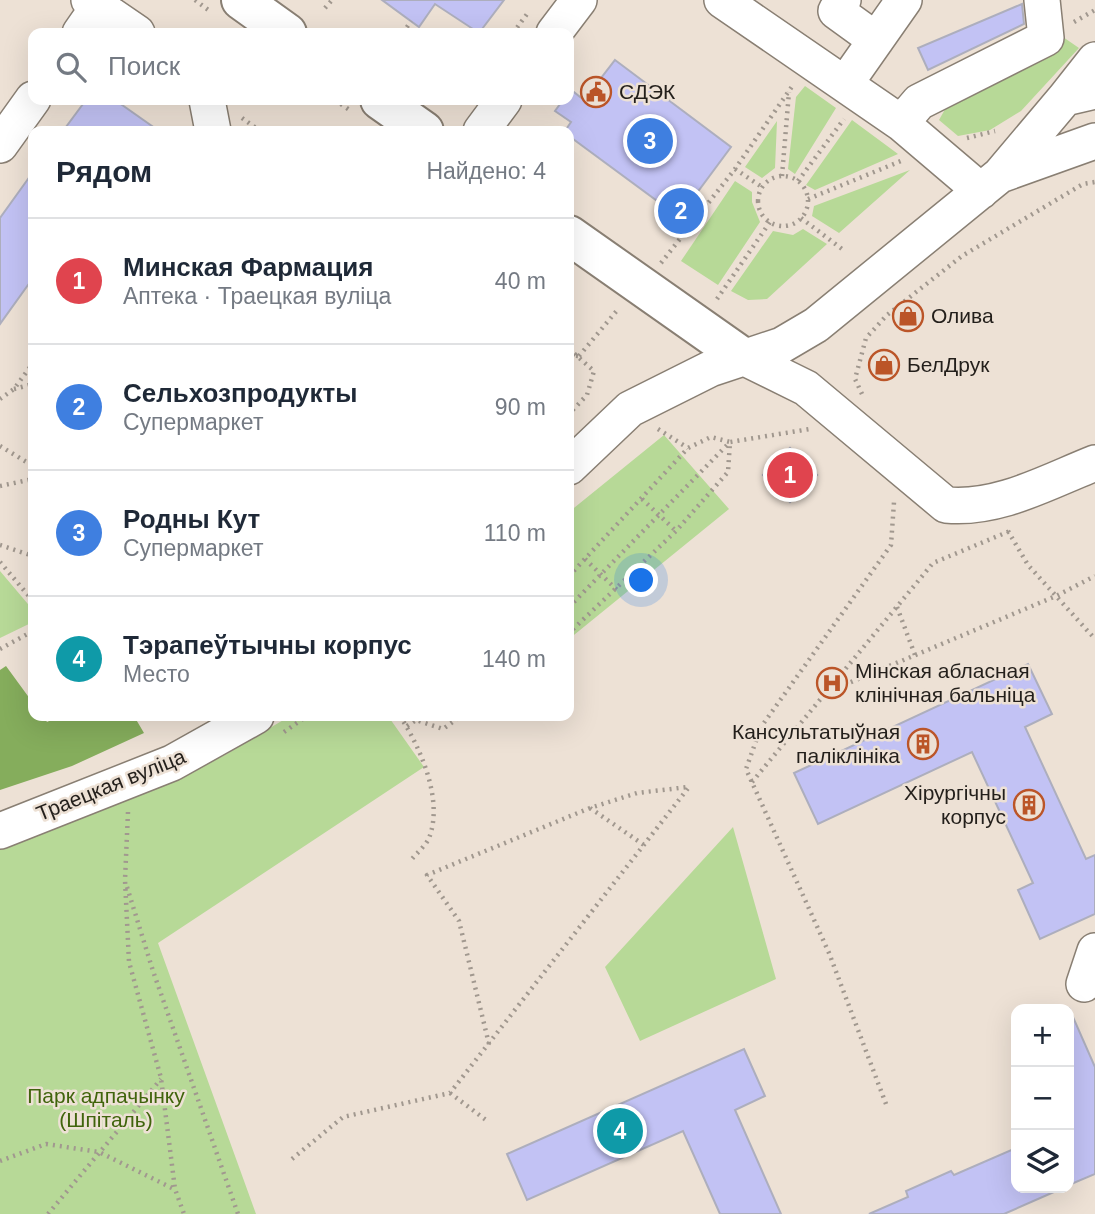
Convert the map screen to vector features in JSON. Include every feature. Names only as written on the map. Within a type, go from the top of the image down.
[{"type":"main road","points":[[240,0],[280,28]]},
{"type":"main road","points":[[387,105],[417,126]]},
{"type":"main road","points":[[574,239],[741,356]]},
{"type":"street","points":[[558,28],[579,0]]},
{"type":"street","points":[[843,0],[836,11],[876,40]]},
{"type":"street","points":[[853,90],[876,40],[904,0]]},
{"type":"street","points":[[901,123],[919,102],[1046,38],[1042,0]]},
{"type":"street","points":[[93,10],[127,28]]},
{"type":"street","points":[[738,16],[853,90],[929,145],[991,183]]},
{"type":"street","points":[[574,462],[630,409],[741,356],[782,345],[816,325],[991,183],[1080,94],[1095,60]]},
{"type":"street","points":[[0,145],[29,105]]},
{"type":"street","points":[[208,105],[212,126]]},
{"type":"street","points":[[485,126],[500,105]]},
{"type":"street","points":[[991,183],[1095,141]]},
{"type":"street","points":[[741,356],[806,388],[825,419],[912,478],[946,505],[965,506],[1000,501],[1095,463]]},
{"type":"street","name":"Траецкая вуліца","points":[[0,831],[172,763],[247,721]]},
{"type":"path","points":[[326,8],[332,0]]},
{"type":"path","points":[[406,28],[411,21]]},
{"type":"path","points":[[663,261],[735,169],[800,76]]},
{"type":"path","points":[[798,181],[853,90]]},
{"type":"path","points":[[782,176],[789,91]]},
{"type":"path","points":[[808,199],[798,181],[782,176],[772,178],[762,187],[759,206],[770,222],[782,226],[801,218],[808,199],[911,157],[945,133],[960,139],[982,136],[1006,126]]},
{"type":"path","points":[[735,169],[762,187]]},
{"type":"path","points":[[574,571],[688,448],[711,437],[730,442],[819,428],[825,419],[864,400],[855,379],[866,338],[887,315],[962,256],[1083,184],[1095,182]]},
{"type":"path","points":[[801,218],[842,248]]},
{"type":"path","points":[[716,301],[770,222]]},
{"type":"path","points":[[579,356],[623,303]]},
{"type":"path","points":[[574,352],[594,371],[587,395],[574,409]]},
{"type":"path","points":[[574,356],[579,356]]},
{"type":"path","points":[[0,399],[14,389],[28,370]]},
{"type":"path","points":[[14,389],[28,385]]},
{"type":"path","points":[[648,437],[670,422]]},
{"type":"path","points":[[658,429],[688,448]]},
{"type":"path","points":[[574,602],[730,442]]},
{"type":"path","points":[[574,629],[676,531],[729,472],[730,442]]},
{"type":"path","points":[[0,446],[28,463]]},
{"type":"path","points":[[887,1104],[829,953],[746,769],[761,727],[891,545],[894,498],[912,478]]},
{"type":"path","points":[[0,486],[28,480]]},
{"type":"path","points":[[642,499],[676,531]]},
{"type":"path","points":[[991,502],[1028,565],[1095,639]]},
{"type":"path","points":[[752,782],[933,563],[1021,527]]},
{"type":"path","points":[[0,545],[28,554]]},
{"type":"path","points":[[585,559],[617,590]]},
{"type":"path","points":[[0,562],[28,595]]},
{"type":"path","points":[[824,693],[1056,596],[1095,576]]},
{"type":"path","points":[[897,606],[915,655]]},
{"type":"path","points":[[0,649],[28,634]]},
{"type":"path","points":[[404,721],[430,788],[435,813],[429,839],[412,859]]},
{"type":"path","points":[[407,726],[413,721]]},
{"type":"path","points":[[423,721],[443,729],[454,721]]},
{"type":"path","points":[[130,779],[125,880],[129,962],[161,1078],[175,1189],[184,1214]]},
{"type":"path","points":[[292,1159],[343,1117],[450,1093],[489,1044],[644,845],[689,786],[637,793],[590,808],[427,875],[459,921],[489,1044]]},
{"type":"path","points":[[590,808],[644,845]]},
{"type":"path","points":[[125,880],[153,971],[238,1214]]},
{"type":"path","points":[[48,1214],[161,1078]]},
{"type":"path","points":[[450,1093],[486,1120]]},
{"type":"path","points":[[0,1161],[46,1144],[99,1152],[175,1189]]},
{"type":"green space","points":[[1063,37],[1079,48],[1021,111],[990,130],[958,136],[939,120],[948,104]]},
{"type":"green space","points":[[805,86],[836,108],[795,174],[788,169],[796,97]]},
{"type":"green space","points":[[852,120],[898,154],[815,190],[806,185]]},
{"type":"green space","points":[[777,121],[775,168],[762,178],[745,167]]},
{"type":"green space","points":[[910,170],[839,233],[812,216],[814,206]]},
{"type":"green space","points":[[735,181],[752,192],[752,202],[760,222],[718,285],[681,261]]},
{"type":"green space","points":[[803,229],[827,244],[767,299],[748,300],[731,291],[773,231],[793,235]]},
{"type":"green space","points":[[664,435],[729,509],[574,635],[574,508]]},
{"type":"green space","points":[[0,571],[28,604],[28,624],[0,638]]},
{"type":"green space","points":[[6,666],[28,696],[28,721],[137,721],[144,733],[72,766],[0,790],[0,670]]},
{"type":"green space","name":"Парк адпачынку (Шпіталь)","points":[[282,721],[392,721],[424,767],[158,943],[256,1214],[0,1214],[0,850],[154,790],[225,755]]},
{"type":"green space","points":[[733,827],[776,979],[640,1041],[605,967]]},
{"type":"building","points":[[382,0],[504,0],[483,28],[471,28],[435,4],[419,27]]},
{"type":"building","points":[[1022,4],[1024,24],[928,70],[918,48]]},
{"type":"building","points":[[615,60],[731,147],[679,217],[574,140],[574,126],[568,126],[571,122],[555,111],[559,105],[574,105],[574,92],[584,100]]},
{"type":"building","points":[[82,105],[122,105],[152,126],[67,126]]},
{"type":"building","points":[[28,179],[28,285],[0,324],[0,218]]},
{"type":"building","points":[[790,448],[817,475],[790,502],[763,475]]},
{"type":"building","points":[[1028,664],[1052,714],[1025,727],[1086,859],[1095,855],[1095,914],[1040,939],[1018,890],[1033,883],[972,752],[818,824],[794,773]]},
{"type":"building","points":[[1074,1019],[1095,1067],[1095,1174],[1074,1183]]},
{"type":"building","points":[[744,1049],[765,1096],[735,1110],[781,1214],[720,1214],[683,1131],[527,1200],[507,1154]]},
{"type":"building","points":[[1011,1150],[1011,1193],[1052,1193],[1004,1214],[869,1214],[908,1197],[906,1191],[951,1171],[954,1175]]},
{"type":"place","name":"СДЭК","points":[[596,92]]},
{"type":"place","name":"Родны Кут","points":[[650,141]]},
{"type":"place","name":"Сельхозпродукты","points":[[681,211]]},
{"type":"place","name":"Олива","points":[[908,316]]},
{"type":"place","name":"БелДрук","points":[[884,365]]},
{"type":"place","name":"Минская Фармация","points":[[790,475]]},
{"type":"place","name":"Мінская абласная клінічная бальніца","points":[[832,683]]},
{"type":"place","name":"Кансультатыўная паліклініка","points":[[923,744]]},
{"type":"place","name":"Хірургічны корпус","points":[[1029,805]]},
{"type":"place","name":"Тэрапеўтычны корпус","points":[[620,1131]]}]
